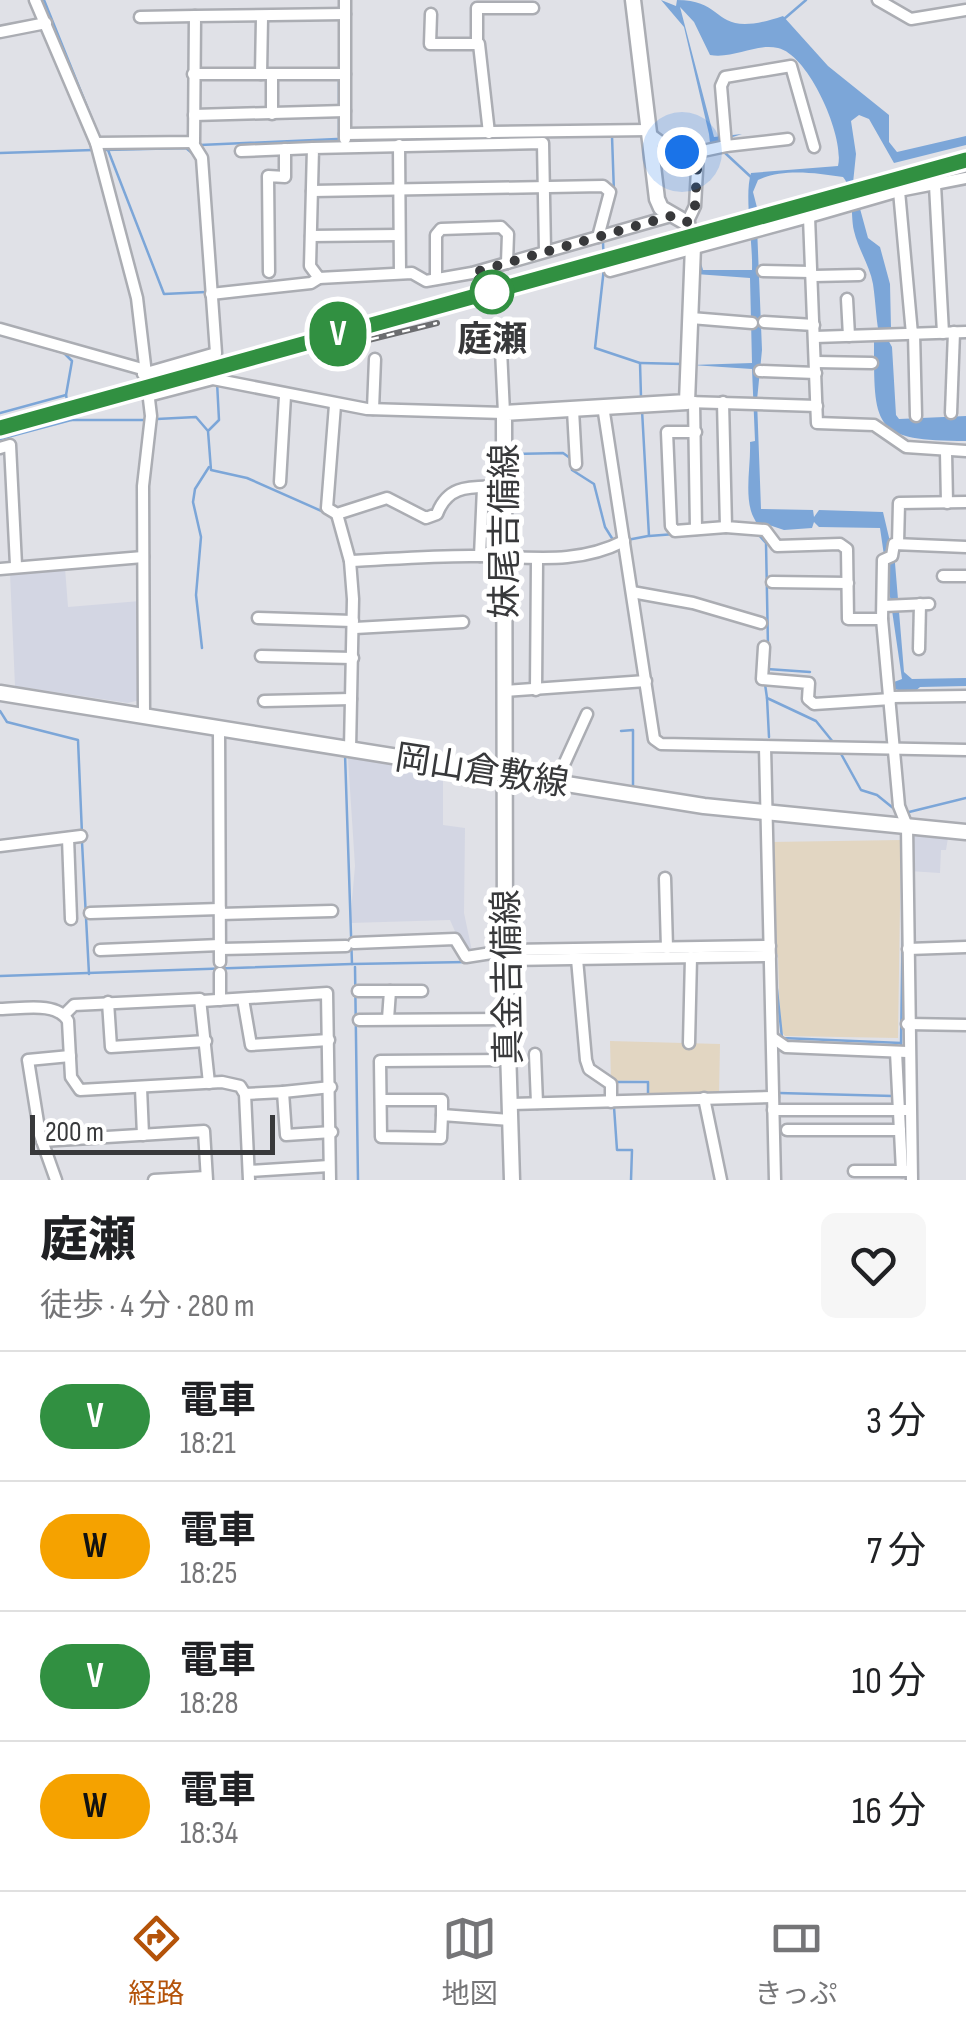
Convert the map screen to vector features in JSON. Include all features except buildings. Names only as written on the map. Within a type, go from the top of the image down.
[{"type":"main road","points":[[632,0],[657,199],[671,216],[687,222],[693,246],[691,402]]},
{"type":"main road","name":"妹尾吉備線","points":[[505,774],[504,413],[691,402]]},
{"type":"main road","name":"岡山倉敷線","points":[[0,693],[556,782],[766,812],[966,832]]},
{"type":"main road","name":"真金吉備線","points":[[505,774],[505,955],[512,1180]]},
{"type":"street","points":[[35,0],[99,146],[134,283],[151,419],[144,461],[144,715]]},
{"type":"street","points":[[345,0],[341,14],[345,139]]},
{"type":"street","points":[[878,0],[912,19],[966,10]]},
{"type":"street","points":[[492,137],[484,64],[476,44],[478,8],[533,8]]},
{"type":"street","points":[[140,17],[341,14]]},
{"type":"street","points":[[431,14],[430,44],[476,44]]},
{"type":"street","points":[[0,329],[143,371],[212,354],[202,158],[194,146],[195,16]]},
{"type":"street","points":[[262,18],[272,114]]},
{"type":"street","points":[[0,32],[46,24]]},
{"type":"street","points":[[722,147],[720,86],[725,78],[790,66],[814,147]]},
{"type":"street","points":[[194,74],[341,74]]},
{"type":"street","points":[[194,116],[342,112]]},
{"type":"street","points":[[242,151],[313,148],[345,139],[649,132],[673,151],[698,152],[788,139]]},
{"type":"street","points":[[345,139],[398,145],[492,137],[543,144],[545,252]]},
{"type":"street","points":[[398,145],[400,273]]},
{"type":"street","points":[[99,146],[194,146]]},
{"type":"street","points":[[313,148],[310,266],[319,278]]},
{"type":"street","points":[[269,272],[268,176],[285,177],[285,149]]},
{"type":"street","points":[[687,222],[695,206],[698,152]]},
{"type":"street","points":[[610,272],[899,190],[966,178]]},
{"type":"street","points":[[936,185],[954,332],[951,413]]},
{"type":"street","points":[[312,191],[602,186],[610,192],[598,237]]},
{"type":"street","points":[[899,190],[913,334],[916,416]]},
{"type":"street","points":[[211,294],[311,284],[319,278],[400,273],[436,279],[671,216]]},
{"type":"street","points":[[809,217],[817,422],[874,425],[898,444],[946,452],[966,451]]},
{"type":"street","points":[[436,279],[436,236],[441,228],[501,227],[508,234],[507,263]]},
{"type":"street","points":[[311,236],[400,235]]},
{"type":"street","points":[[763,272],[859,275]]},
{"type":"street","points":[[847,299],[849,336]]},
{"type":"street","points":[[691,318],[849,336],[954,332]]},
{"type":"street","points":[[148,396],[217,379],[335,405],[504,413],[500,329]]},
{"type":"street","points":[[373,409],[375,359]]},
{"type":"street","points":[[760,371],[872,363]]},
{"type":"street","points":[[280,482],[285,396]]},
{"type":"street","points":[[696,529],[696,432],[691,402],[817,406]]},
{"type":"street","points":[[724,402],[726,528]]},
{"type":"street","points":[[335,405],[327,508],[338,518],[350,561],[351,699],[346,748]]},
{"type":"street","points":[[602,406],[654,739],[661,744],[966,750]]},
{"type":"street","points":[[573,410],[576,464]]},
{"type":"street","points":[[696,432],[667,432],[671,526],[675,531],[760,530],[777,546],[840,544],[847,548],[848,619],[882,619]]},
{"type":"street","points":[[0,448],[10,445],[16,565]]},
{"type":"street","points":[[946,452],[947,502]]},
{"type":"street","points":[[338,518],[386,498],[426,518],[437,514],[442,499],[456,488],[483,490],[504,486]]},
{"type":"street","points":[[480,556],[483,490]]},
{"type":"street","points":[[898,544],[899,503],[966,502]]},
{"type":"street","points":[[0,526],[14,525]]},
{"type":"street","points":[[350,561],[480,556],[537,560],[600,552],[624,540]]},
{"type":"street","points":[[908,1172],[902,1052],[908,1024],[907,826],[899,806],[891,698],[885,676],[882,619],[892,606],[887,558],[894,544],[966,547]]},
{"type":"street","points":[[0,569],[143,557]]},
{"type":"street","points":[[536,690],[537,560]]},
{"type":"street","points":[[943,576],[966,576]]},
{"type":"street","points":[[772,582],[848,582]]},
{"type":"street","points":[[632,592],[676,598],[761,622]]},
{"type":"street","points":[[892,606],[925,604],[919,648]]},
{"type":"street","points":[[258,618],[350,623],[462,622]]},
{"type":"street","points":[[764,647],[762,679],[809,683],[808,700],[814,704],[966,696]]},
{"type":"street","points":[[261,656],[349,658]]},
{"type":"street","points":[[504,691],[646,681]]},
{"type":"street","points":[[264,701],[351,699]]},
{"type":"street","points":[[556,782],[587,714]]},
{"type":"street","points":[[219,728],[220,1000]]},
{"type":"street","points":[[765,747],[775,1180]]},
{"type":"street","points":[[0,846],[81,836]]},
{"type":"street","points":[[68,838],[71,919]]},
{"type":"street","points":[[666,878],[674,951]]},
{"type":"street","points":[[90,913],[332,911]]},
{"type":"street","points":[[100,950],[456,939],[466,956],[770,952]]},
{"type":"street","points":[[908,947],[966,947]]},
{"type":"street","points":[[505,955],[577,959],[674,951],[691,958],[770,952]]},
{"type":"street","points":[[689,1043],[691,958]]},
{"type":"street","points":[[577,959],[586,1060],[589,1069],[611,1084],[611,1102]]},
{"type":"street","points":[[358,991],[422,991]]},
{"type":"street","points":[[388,1020],[390,991]]},
{"type":"street","points":[[328,1166],[249,1175],[244,1094],[232,1083],[80,1090],[71,1076],[65,1014],[74,1004],[327,993],[330,1180]]},
{"type":"street","points":[[243,998],[251,1045],[329,1040]]},
{"type":"street","points":[[202,1001],[209,1083]]},
{"type":"street","points":[[108,1002],[111,1047],[206,1040]]},
{"type":"street","points":[[0,1009],[54,1009],[65,1014]]},
{"type":"street","points":[[359,1020],[508,1018]]},
{"type":"street","points":[[908,1024],[966,1025]]},
{"type":"street","points":[[772,1038],[786,1047],[902,1052]]},
{"type":"street","points":[[536,1054],[537,1103]]},
{"type":"street","points":[[56,1180],[42,1141],[28,1060],[70,1056]]},
{"type":"street","points":[[381,1100],[442,1100],[441,1138],[381,1137],[380,1061],[509,1060]]},
{"type":"street","points":[[244,1094],[331,1087]]},
{"type":"street","points":[[141,1088],[143,1135]]},
{"type":"street","points":[[283,1092],[286,1135],[332,1132]]},
{"type":"street","points":[[511,1104],[773,1097]]},
{"type":"street","points":[[704,1098],[721,1180]]},
{"type":"street","points":[[773,1110],[904,1110]]},
{"type":"street","points":[[904,1110],[900,1130],[908,1172]]},
{"type":"street","points":[[442,1115],[511,1120]]},
{"type":"street","points":[[788,1130],[900,1130]]},
{"type":"street","points":[[42,1141],[204,1131],[206,1179],[154,1180]]},
{"type":"street","points":[[854,1171],[908,1172]]},
{"type":"shaded area","points":[[65,568],[68,607],[140,601],[140,700],[128,703],[15,686],[10,573]]},
{"type":"shaded area","points":[[348,758],[443,772],[443,825],[465,828],[464,913],[472,951],[458,938],[450,920],[350,923],[355,866]]},
{"type":"shaded area","points":[[910,834],[948,838],[946,850],[941,850],[940,873],[909,871]]},
{"type":"shaded area","points":[[901,840],[898,1038],[785,1036],[780,1030],[778,955],[772,948],[770,842]]},
{"type":"shaded area","points":[[610,1041],[720,1044],[719,1095],[649,1097],[648,1080],[611,1081]]},
{"type":"water","points":[[661,0],[676,6],[677,0],[694,2],[731,22],[743,24],[783,16],[828,66],[889,115],[889,142],[897,152],[966,136],[966,145],[894,163],[869,119],[859,115],[851,121],[856,154],[853,183],[868,238],[880,247],[890,284],[891,328],[887,338],[892,347],[896,415],[899,419],[966,416],[966,441],[912,438],[885,424],[875,394],[874,342],[880,338],[873,284],[856,238],[851,196],[843,177],[778,174],[758,180],[753,192],[761,223],[757,227],[762,350],[757,400],[761,509],[813,510],[814,517],[819,510],[883,512],[895,563],[904,672],[912,679],[966,678],[966,686],[920,687],[912,694],[895,689],[894,682],[902,679],[880,528],[819,527],[814,522],[812,528],[784,530],[763,523],[759,535],[748,494],[750,442],[755,441],[752,369],[692,365],[752,363],[750,278],[696,274],[698,252],[703,270],[752,270],[748,194],[751,173],[838,166],[836,136],[812,81],[790,54],[770,47],[710,55],[694,22],[680,7],[714,137],[742,134],[693,150],[693,146],[710,143],[709,134],[684,27]]},
{"type":"waterway","points":[[44,0],[100,139]]},
{"type":"waterway","points":[[784,19],[806,0]]},
{"type":"waterway","points":[[340,37],[340,69]]},
{"type":"waterway","points":[[339,77],[339,109]]},
{"type":"waterway","points":[[339,117],[339,139]]},
{"type":"waterway","points":[[377,139],[599,136]]},
{"type":"waterway","points":[[612,136],[614,193]]},
{"type":"waterway","points":[[200,145],[337,139]]},
{"type":"waterway","points":[[105,150],[186,148],[192,153]]},
{"type":"waterway","points":[[0,153],[93,150]]},
{"type":"waterway","points":[[108,150],[164,294],[206,292]]},
{"type":"waterway","points":[[724,152],[751,177]]},
{"type":"waterway","points":[[198,178],[201,220]]},
{"type":"waterway","points":[[603,242],[595,348],[640,363],[641,397]]},
{"type":"waterway","points":[[208,313],[210,350]]},
{"type":"waterway","points":[[30,343],[64,353],[72,361],[66,395],[71,420],[149,420]]},
{"type":"waterway","points":[[212,358],[216,374]]},
{"type":"waterway","points":[[641,363],[683,364]]},
{"type":"waterway","points":[[209,430],[219,420],[217,382]]},
{"type":"waterway","points":[[0,413],[66,395]]},
{"type":"waterway","points":[[642,410],[649,536],[675,534]]},
{"type":"waterway","points":[[157,419],[196,417],[208,431],[211,470],[247,478],[326,513]]},
{"type":"waterway","points":[[0,439],[71,420]]},
{"type":"waterway","points":[[512,454],[563,453],[570,458],[572,470],[594,484],[605,527],[615,543]]},
{"type":"waterway","points":[[202,648],[196,595],[201,537],[193,502],[195,489],[209,467]]},
{"type":"waterway","points":[[348,516],[369,509]]},
{"type":"waterway","points":[[758,534],[766,543],[768,647]]},
{"type":"waterway","points":[[627,540],[648,536]]},
{"type":"waterway","points":[[344,559],[346,576]]},
{"type":"waterway","points":[[767,669],[810,672]]},
{"type":"waterway","points":[[765,684],[767,698],[816,721],[833,742]]},
{"type":"waterway","points":[[767,698],[769,737]]},
{"type":"waterway","points":[[344,741],[346,704]]},
{"type":"waterway","points":[[0,711],[7,722],[78,740],[82,834]]},
{"type":"waterway","points":[[621,731],[633,730],[633,786]]},
{"type":"waterway","points":[[840,752],[861,790],[877,795],[898,812]]},
{"type":"waterway","points":[[345,754],[352,964],[467,962]]},
{"type":"waterway","points":[[909,812],[966,798]]},
{"type":"waterway","points":[[82,842],[89,974]]},
{"type":"waterway","points":[[901,1044],[903,912]]},
{"type":"waterway","points":[[773,952],[782,1038],[901,1043]]},
{"type":"waterway","points":[[0,976],[352,964]]},
{"type":"waterway","points":[[355,967],[358,1180]]},
{"type":"waterway","points":[[616,1082],[648,1082],[648,1095]]},
{"type":"waterway","points":[[779,1093],[893,1096]]},
{"type":"waterway","points":[[614,1107],[617,1150],[632,1150],[631,1180]]},
{"type":"railway","points":[[0,428],[966,160]]},
{"type":"railway","points":[[340,347],[437,323]]},
{"type":"train","name":"V","points":[[0,428],[966,160]]},
{"type":"place","name":"庭瀬","points":[[492,292]]},
{"type":"route","points":[[492,292],[472,273],[671,216],[687,222],[695,206],[698,152],[682,152]]}]
